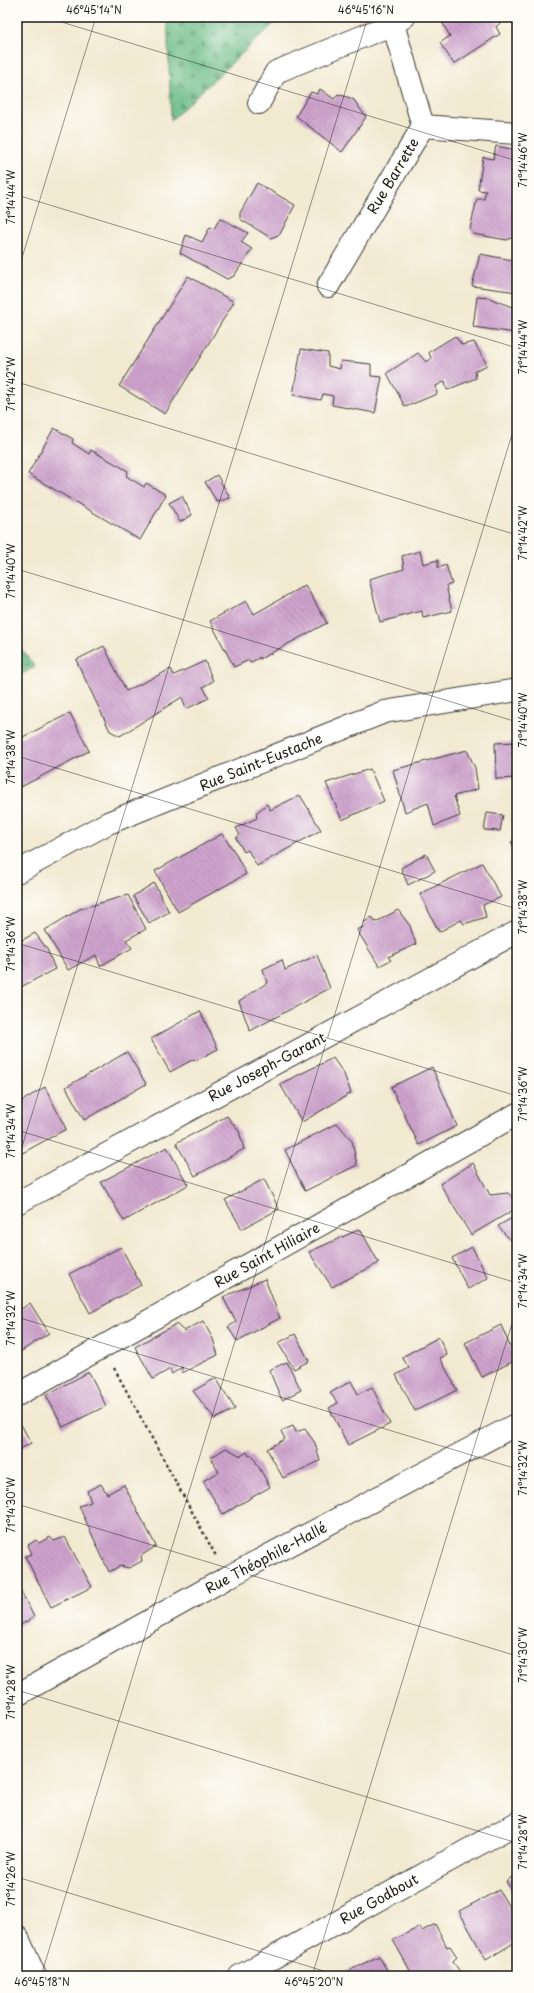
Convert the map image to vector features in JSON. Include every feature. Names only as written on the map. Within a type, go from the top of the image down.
[{"type":"street","points":[[259,102],[276,72],[399,21],[423,126]]},
{"type":"street","name":"Rue Barrette","points":[[328,286],[423,126],[517,133]]},
{"type":"street","name":"Rue Saint-Eustache","points":[[17,872],[108,823],[384,712],[517,690]]},
{"type":"street","name":"Rue Joseph-Garant","points":[[17,1203],[517,932]]},
{"type":"street","name":"Rue Saint Hiliaire","points":[[17,1395],[517,1114]]},
{"type":"street","name":"Rue Théophile-Hallé","points":[[17,1695],[228,1577],[517,1424]]},
{"type":"street","name":"Rue Godbout","points":[[240,1976],[517,1823]]},
{"type":"street","points":[[17,1936],[35,1976]]},
{"type":"path","points":[[103,1347],[228,1577]]},
{"type":"green space","points":[[167,17],[281,17],[171,120]]},
{"type":"green space","points":[[17,643],[35,667],[17,677]]},
{"type":"building","points":[[446,17],[496,17],[500,23],[496,27],[500,34],[454,64],[440,43],[450,36],[441,20]]},
{"type":"building","points":[[320,89],[334,99],[338,94],[353,99],[366,117],[342,152],[296,116],[311,92],[317,94]]},
{"type":"building","points":[[496,146],[517,150],[517,195],[514,205],[517,206],[517,235],[507,240],[473,234],[470,229],[477,199],[484,199],[486,191],[478,190],[483,157],[493,159]]},
{"type":"building","points":[[257,183],[295,205],[280,234],[271,238],[240,219],[240,213]]},
{"type":"building","points":[[220,218],[248,233],[241,242],[252,249],[234,276],[227,279],[180,253],[186,235],[202,242],[210,227],[214,229]]},
{"type":"building","points":[[480,254],[517,261],[517,292],[472,286]]},
{"type":"building","points":[[188,276],[234,302],[165,414],[119,386]]},
{"type":"building","points":[[477,297],[489,298],[517,309],[516,333],[473,327]]},
{"type":"building","points":[[455,336],[462,345],[474,342],[487,365],[475,371],[476,378],[447,390],[445,381],[436,386],[437,394],[405,407],[387,373],[418,353],[426,362],[431,359],[429,352]]},
{"type":"building","points":[[301,349],[328,353],[328,366],[340,369],[341,361],[371,364],[371,376],[382,377],[375,413],[332,405],[333,396],[323,394],[321,400],[293,395]]},
{"type":"building","points":[[54,428],[73,439],[72,443],[89,454],[91,450],[128,471],[126,476],[144,487],[146,483],[166,495],[140,540],[28,474]]},
{"type":"building","points":[[217,475],[230,498],[217,502],[205,482]]},
{"type":"building","points":[[182,496],[192,515],[180,522],[169,503]]},
{"type":"building","points":[[420,551],[423,564],[438,560],[438,568],[446,565],[452,584],[446,586],[452,611],[423,618],[422,611],[380,622],[369,579],[404,569],[402,556]]},
{"type":"building","points":[[305,585],[327,623],[260,659],[260,657],[250,663],[249,660],[234,667],[210,621],[246,601],[254,614]]},
{"type":"building","points":[[104,646],[126,691],[171,669],[174,675],[205,661],[213,681],[203,687],[209,698],[186,709],[182,697],[120,736],[110,731],[76,660]]},
{"type":"building","points":[[70,713],[89,751],[21,787],[17,779],[17,740]]},
{"type":"building","points":[[517,742],[517,778],[496,779],[495,743]]},
{"type":"building","points":[[467,750],[475,768],[478,789],[454,796],[460,816],[434,826],[428,803],[405,812],[393,770]]},
{"type":"building","points":[[370,769],[384,801],[342,820],[326,783]]},
{"type":"building","points":[[300,795],[321,830],[257,866],[248,850],[244,852],[236,838],[240,835],[236,828],[257,818],[256,813],[267,804],[270,810]]},
{"type":"building","points":[[487,813],[503,815],[500,831],[484,830]]},
{"type":"building","points":[[222,834],[234,851],[246,874],[178,912],[155,871]]},
{"type":"building","points":[[517,839],[517,852],[511,842]]},
{"type":"building","points":[[426,854],[435,871],[408,885],[401,868]]},
{"type":"building","points":[[482,863],[501,897],[483,905],[486,917],[464,924],[461,920],[439,932],[420,894]]},
{"type":"building","points":[[154,883],[169,912],[149,923],[133,896]]},
{"type":"building","points":[[128,895],[146,929],[126,940],[132,948],[100,966],[96,955],[68,970],[45,930],[80,909]]},
{"type":"building","points":[[398,910],[410,926],[416,944],[388,957],[391,960],[379,966],[357,930],[365,926],[363,923],[372,917],[376,922]]},
{"type":"building","points":[[35,933],[47,949],[55,969],[17,989],[17,943]]},
{"type":"building","points":[[317,955],[330,988],[250,1031],[239,1001],[267,983],[263,969],[282,960],[285,970]]},
{"type":"building","points":[[200,1011],[218,1049],[195,1061],[194,1059],[170,1072],[151,1039]]},
{"type":"building","points":[[127,1052],[146,1084],[84,1120],[66,1087]]},
{"type":"building","points":[[333,1058],[344,1074],[351,1093],[302,1122],[280,1084]]},
{"type":"building","points":[[432,1067],[457,1126],[419,1145],[391,1087]]},
{"type":"building","points":[[45,1087],[66,1129],[17,1156],[17,1104]]},
{"type":"building","points":[[227,1116],[239,1131],[244,1149],[195,1176],[176,1143]]},
{"type":"building","points":[[337,1123],[352,1141],[357,1165],[305,1191],[285,1150]]},
{"type":"building","points":[[167,1147],[188,1185],[124,1221],[101,1182]]},
{"type":"building","points":[[473,1163],[490,1195],[508,1193],[514,1199],[515,1209],[471,1235],[440,1184]]},
{"type":"building","points":[[264,1179],[279,1209],[242,1229],[225,1200]]},
{"type":"building","points":[[517,1215],[517,1237],[510,1240],[498,1226]]},
{"type":"building","points":[[360,1229],[379,1263],[332,1287],[309,1252]]},
{"type":"building","points":[[121,1247],[141,1285],[90,1313],[69,1274]]},
{"type":"building","points":[[472,1247],[488,1278],[468,1289],[452,1258]]},
{"type":"building","points":[[265,1279],[280,1318],[237,1341],[228,1327],[236,1322],[223,1297]]},
{"type":"building","points":[[30,1303],[49,1333],[17,1354],[17,1312]]},
{"type":"building","points":[[203,1321],[213,1339],[218,1355],[182,1373],[182,1367],[172,1374],[170,1369],[153,1379],[135,1347],[176,1324],[184,1331]]},
{"type":"building","points":[[501,1325],[516,1360],[482,1377],[465,1343]]},
{"type":"building","points":[[295,1334],[309,1361],[294,1369],[278,1343]]},
{"type":"building","points":[[439,1337],[447,1355],[440,1358],[457,1390],[415,1411],[396,1375],[409,1368],[402,1357]]},
{"type":"building","points":[[287,1362],[301,1390],[282,1400],[269,1370]]},
{"type":"building","points":[[89,1372],[106,1406],[63,1427],[46,1395]]},
{"type":"building","points":[[216,1378],[235,1409],[215,1419],[193,1391]]},
{"type":"building","points":[[351,1381],[358,1394],[372,1387],[390,1424],[348,1445],[329,1408],[338,1403],[330,1393]]},
{"type":"building","points":[[17,1417],[31,1443],[17,1451]]},
{"type":"building","points":[[293,1426],[296,1432],[305,1429],[315,1443],[320,1461],[283,1478],[267,1449],[285,1439],[281,1431]]},
{"type":"building","points":[[226,1448],[241,1456],[247,1452],[249,1456],[252,1455],[270,1487],[223,1514],[203,1481],[219,1472],[210,1458]]},
{"type":"building","points":[[101,1484],[107,1494],[124,1485],[156,1546],[141,1556],[142,1561],[129,1568],[120,1566],[109,1572],[79,1506],[91,1502],[87,1491]]},
{"type":"building","points":[[50,1537],[54,1541],[65,1537],[92,1587],[51,1607],[25,1556],[32,1554],[28,1545],[36,1540],[39,1543]]},
{"type":"building","points":[[17,1583],[34,1617],[17,1627]]},
{"type":"building","points":[[517,1874],[517,1901],[506,1881]]},
{"type":"building","points":[[499,1890],[517,1921],[517,1941],[486,1960],[459,1911]]},
{"type":"building","points":[[435,1924],[447,1947],[450,1946],[457,1957],[453,1961],[460,1972],[453,1976],[413,1976],[393,1940],[420,1927],[422,1931]]},
{"type":"building","points":[[379,1956],[390,1976],[338,1976]]}]
